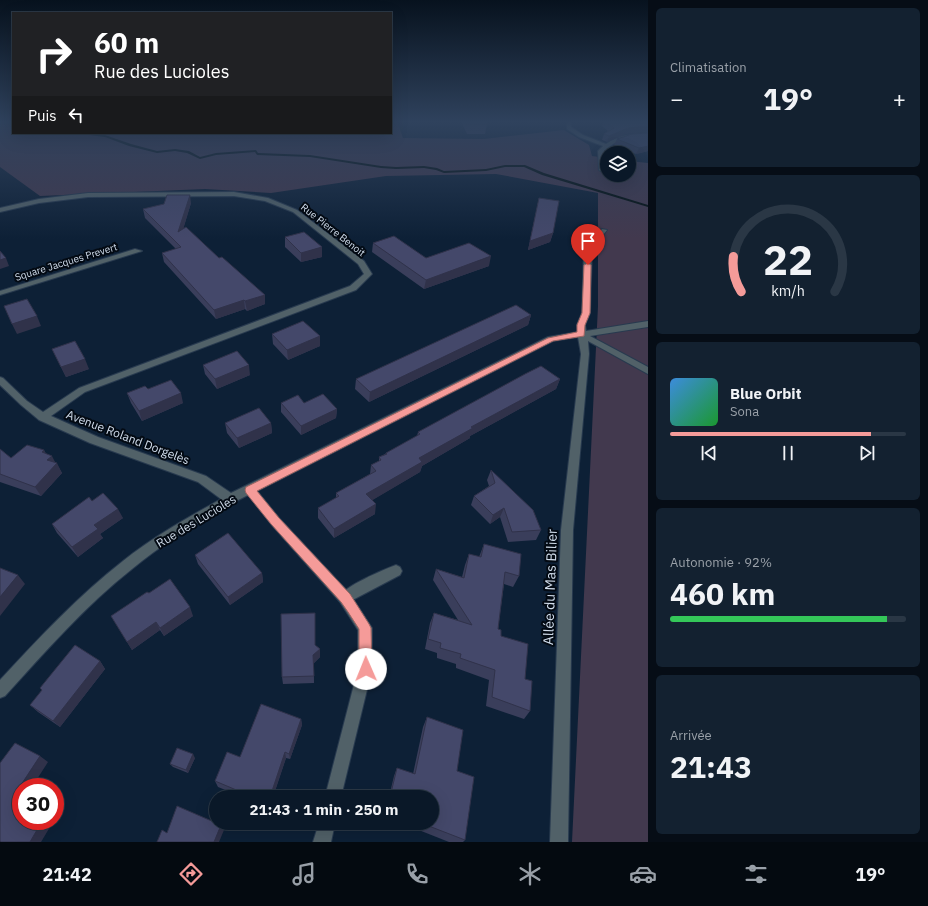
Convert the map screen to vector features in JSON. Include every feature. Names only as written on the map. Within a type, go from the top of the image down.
[{"type":"street","name":"Rue Pierre Benoit","points":[[0,210],[39,201],[88,195],[234,194],[266,199],[295,212],[361,263],[368,274],[353,288],[82,390],[43,417]]},
{"type":"street","points":[[604,230],[588,249],[586,313],[581,325],[581,334],[648,371]]},
{"type":"street","name":"Square Jacques Prevert","points":[[0,293],[138,251]]},
{"type":"street","name":"Rue des Lucioles","points":[[0,691],[48,639],[128,564],[189,523],[230,499],[551,339],[648,324]]},
{"type":"street","name":"Allée du Mas Bilier","points":[[559,842],[567,530],[585,354],[581,334]]},
{"type":"street","name":"Avenue Roland Dorgelès","points":[[0,380],[24,403],[43,417],[94,440],[202,479],[230,499]]},
{"type":"street","points":[[250,490],[275,521],[345,598],[365,628],[366,669],[335,790]]},
{"type":"street","points":[[345,598],[396,571]]},
{"type":"street","points":[[322,842],[325,830]]},
{"type":"shaded area","points":[[0,160],[600,160],[600,182],[636,182],[636,162],[648,163],[648,842],[572,842],[598,306],[598,193],[496,174],[386,176],[271,193],[205,189],[40,196],[0,167]]},
{"type":"building","points":[[167,195],[190,195],[178,232],[186,227],[219,258],[222,257],[265,295],[214,310],[162,253],[181,247],[143,209],[164,204]]},
{"type":"building","points":[[539,198],[559,201],[553,233],[530,241]]},
{"type":"building","points":[[304,232],[322,247],[301,253],[285,237]]},
{"type":"building","points":[[394,236],[426,258],[469,243],[491,256],[426,280],[373,243]]},
{"type":"building","points":[[0,251],[6,258],[0,260]]},
{"type":"building","points":[[27,299],[37,316],[12,324],[4,306]]},
{"type":"building","points":[[516,305],[531,315],[370,392],[356,379]]},
{"type":"building","points":[[303,321],[320,336],[287,350],[272,334]]},
{"type":"building","points":[[75,341],[85,359],[61,367],[52,349]]},
{"type":"building","points":[[237,351],[249,365],[215,379],[203,365]]},
{"type":"building","points":[[541,366],[560,379],[471,427],[473,428],[419,458],[422,462],[366,494],[376,504],[334,529],[318,508],[339,496],[336,493],[376,471],[371,465],[381,460],[379,457],[387,454],[386,453],[420,434],[418,432]]},
{"type":"building","points":[[171,380],[181,393],[139,411],[127,393],[145,386],[148,389]]},
{"type":"building","points":[[323,394],[337,409],[301,426],[281,403],[298,395],[304,403]]},
{"type":"building","points":[[259,408],[271,423],[237,438],[225,423]]},
{"type":"building","points":[[27,445],[44,450],[42,452],[52,456],[47,460],[57,463],[35,487],[0,474],[0,449],[11,458]]},
{"type":"building","points":[[491,470],[533,510],[541,530],[512,532],[504,508],[493,515],[474,496],[495,483]]},
{"type":"building","points":[[103,493],[118,509],[94,525],[98,529],[72,547],[52,524],[89,497],[92,501]]},
{"type":"building","points":[[228,533],[262,573],[228,597],[195,555]]},
{"type":"building","points":[[484,544],[521,554],[519,576],[505,572],[498,629],[501,630],[501,636],[528,644],[525,679],[532,681],[530,711],[492,697],[495,670],[460,658],[461,654],[440,648],[441,643],[428,639],[434,613],[472,625],[436,569],[464,578],[469,554],[481,557]]},
{"type":"building","points":[[0,568],[18,575],[0,597]]},
{"type":"building","points":[[170,579],[190,607],[160,628],[156,622],[127,642],[111,616],[147,592],[149,593]]},
{"type":"building","points":[[315,613],[315,645],[320,649],[313,655],[314,676],[282,677],[281,614]]},
{"type":"building","points":[[75,645],[100,661],[53,721],[30,705],[42,690],[40,688]]},
{"type":"building","points":[[261,704],[301,719],[289,754],[285,752],[272,790],[236,790],[215,781],[227,752],[240,757]]},
{"type":"building","points":[[427,717],[463,730],[457,771],[474,777],[465,840],[439,830],[439,790],[392,790],[397,768],[415,774]]},
{"type":"building","points":[[15,743],[40,756],[26,778],[12,778],[12,830],[37,830],[30,842],[0,841],[0,763]]},
{"type":"building","points":[[177,748],[193,754],[186,770],[170,764]]},
{"type":"building","points":[[177,806],[209,820],[209,830],[219,830],[214,842],[157,842],[162,830],[167,833]]},
{"type":"waterway","points":[[342,160],[381,167],[424,167],[437,169],[444,172],[486,170],[505,166],[525,166],[543,174],[648,206]]},
{"type":"route","points":[[366,669],[365,628],[345,598],[275,521],[250,490],[551,339],[581,334],[581,325],[586,313],[588,265]]}]
